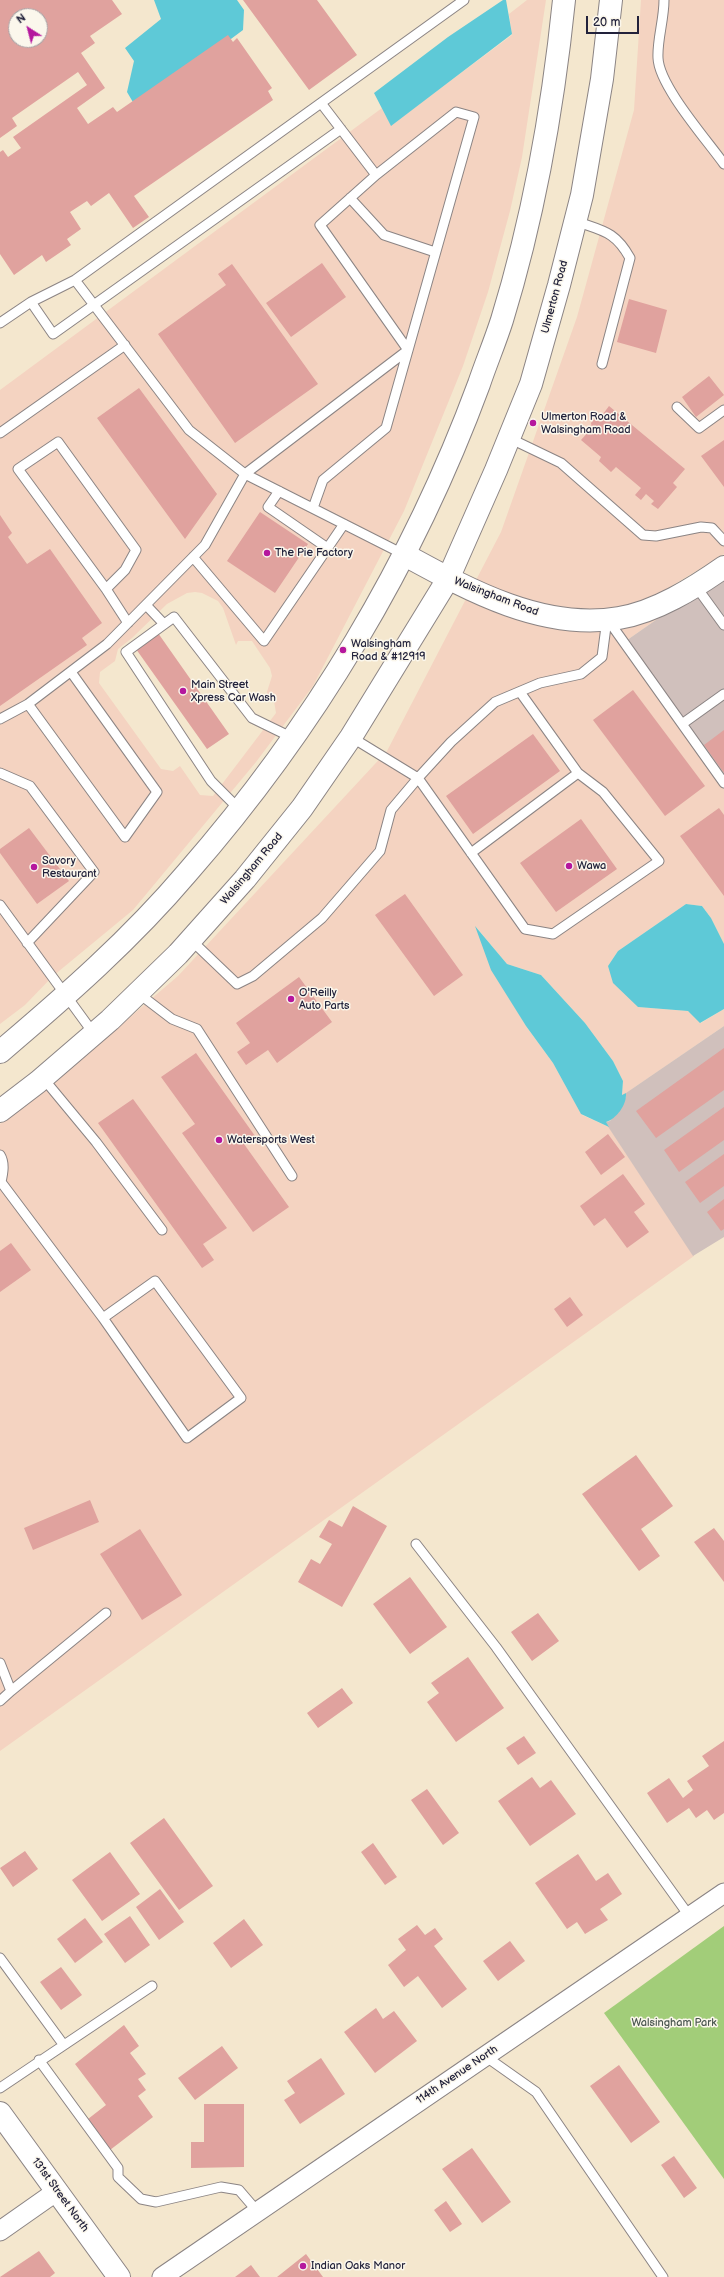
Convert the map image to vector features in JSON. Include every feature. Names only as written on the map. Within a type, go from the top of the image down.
[{"type":"main road","points":[[0,1052],[65,997],[128,936],[186,875],[240,810],[292,738],[354,645],[405,555],[458,440],[502,321],[538,182],[558,66],[564,0]]},
{"type":"main road","name":"Ulmerton Road","points":[[448,579],[531,384],[582,195],[602,80],[611,0]]},
{"type":"main road","name":"Walsingham Road","points":[[405,555],[448,579],[532,614],[576,620],[619,618],[662,604],[724,567]]},
{"type":"main road","name":"Walsingham Road","points":[[0,1111],[43,1078],[94,1034],[138,993],[191,940],[245,879],[302,808],[350,737],[448,579]]},
{"type":"main road","name":"131st Street North","points":[[0,2113],[120,2277]]},
{"type":"street","name":"114th Avenue North","points":[[162,2277],[190,2256],[724,1893]]},
{"type":"street","points":[[0,2231],[57,2191]]},
{"type":"lane","points":[[0,323],[31,302],[75,280],[464,0]]},
{"type":"lane","points":[[664,0],[664,16],[658,59],[667,85],[724,164]]},
{"type":"lane","points":[[321,103],[376,175]]},
{"type":"lane","points":[[313,508],[323,480],[386,428],[474,117],[456,112],[376,175],[320,225],[408,350]]},
{"type":"lane","points":[[31,302],[53,334],[95,306],[341,129]]},
{"type":"lane","points":[[350,198],[384,235],[435,252]]},
{"type":"lane","points":[[575,221],[615,236],[623,244],[630,258],[602,364]]},
{"type":"lane","points":[[75,280],[189,430],[245,474],[405,555]]},
{"type":"lane","points":[[0,433],[124,345]]},
{"type":"lane","points":[[0,719],[28,704],[107,644],[194,557],[205,545],[245,474],[408,350]]},
{"type":"lane","points":[[677,407],[699,428],[724,410]]},
{"type":"lane","points":[[509,438],[561,463],[643,535],[656,536],[701,526],[712,528],[724,541]]},
{"type":"lane","points":[[106,589],[125,570],[136,550],[58,442],[18,469],[106,589],[128,623]]},
{"type":"lane","points":[[279,492],[268,507],[326,548]]},
{"type":"lane","points":[[194,557],[264,641],[326,548],[344,524]]},
{"type":"lane","points":[[695,585],[724,625]]},
{"type":"lane","points":[[146,605],[164,624]]},
{"type":"lane","points":[[240,810],[211,781],[126,652],[174,616],[252,718],[292,738]]},
{"type":"lane","points":[[191,940],[237,984],[252,976],[322,918],[380,851],[391,810],[451,742],[495,702],[540,684],[581,674],[602,658],[607,619]]},
{"type":"lane","points":[[607,619],[724,783]]},
{"type":"lane","points":[[28,704],[125,837],[157,792],[71,672]]},
{"type":"lane","points":[[350,737],[418,778],[525,929],[553,934],[659,861],[603,792],[578,773],[520,692]]},
{"type":"lane","points":[[682,724],[724,694]]},
{"type":"lane","points":[[0,773],[30,786],[94,872],[27,943]]},
{"type":"lane","points":[[471,853],[578,773]]},
{"type":"lane","points":[[0,905],[65,997],[94,1034]]},
{"type":"lane","points":[[138,993],[172,1019],[198,1029],[292,1176]]},
{"type":"lane","points":[[43,1078],[96,1142],[162,1230]]},
{"type":"lane","points":[[0,1155],[2,1159],[3,1172],[1,1182],[103,1318],[187,1438],[241,1398],[154,1281],[103,1318]]},
{"type":"lane","points":[[416,1544],[496,1646],[690,1916]]},
{"type":"lane","points":[[0,1700],[106,1613]]},
{"type":"lane","points":[[0,1663],[11,1691]]},
{"type":"lane","points":[[0,1958],[63,2044]]},
{"type":"lane","points":[[0,2088],[39,2060],[152,1986]]},
{"type":"lane","points":[[485,2056],[536,2092],[663,2277]]},
{"type":"lane","points":[[39,2060],[118,2168],[118,2177],[141,2199],[156,2202],[221,2187],[239,2190],[257,2211]]},
{"type":"shaded area","points":[[527,0],[546,0],[522,157],[510,211],[488,292],[463,366],[404,511],[313,686],[256,762],[133,910],[53,976],[25,1005],[0,1024],[0,390],[382,108],[391,125],[512,35],[509,14]],"holes":[[[187,593],[202,593],[218,601],[223,608],[236,645],[238,641],[252,641],[270,668],[272,676],[266,695],[274,701],[276,713],[213,796],[200,795],[180,766],[173,771],[161,769],[99,683],[100,672],[115,661],[118,649],[132,638],[167,604]]]},
{"type":"shaded area","points":[[641,0],[724,0],[724,554],[657,595],[616,609],[575,610],[534,604],[476,580],[501,532],[577,317],[634,110]]},
{"type":"shaded area","points":[[724,580],[724,789],[620,645],[663,615]]},
{"type":"shaded area","points":[[467,597],[530,623],[663,615],[620,645],[724,789],[724,944],[711,918],[702,906],[686,904],[618,951],[608,966],[638,1007],[688,1011],[701,1023],[724,1009],[724,1026],[622,1096],[623,1081],[613,1061],[585,1023],[541,975],[507,964],[477,928],[504,989],[526,1026],[553,1063],[582,1115],[609,1127],[694,1256],[0,1751],[0,1124],[45,1090],[178,976],[387,751]]},
{"type":"shaded area","points":[[724,1026],[724,1237],[693,1256],[605,1122],[610,1121],[626,1097],[626,1093]]},
{"type":"green space","name":"Walsingham Park","points":[[724,1926],[724,2179],[604,2013]]},
{"type":"water","points":[[154,0],[237,0],[244,10],[243,30],[137,109],[127,92],[134,61],[125,48],[161,19]]},
{"type":"water","points":[[503,0],[506,0],[512,34],[391,126],[374,93],[448,37]]},
{"type":"water","points":[[686,904],[702,906],[711,918],[724,944],[724,1009],[700,1023],[688,1011],[638,1007],[613,983],[608,966],[618,951]]},
{"type":"water","points":[[475,926],[507,964],[541,975],[585,1023],[613,1061],[623,1081],[622,1095],[626,1093],[626,1098],[623,1107],[617,1115],[606,1122],[609,1127],[581,1114],[553,1063],[526,1026],[491,970]]},
{"type":"building","points":[[0,0],[112,0],[122,14],[90,36],[95,43],[81,53],[105,88],[77,108],[88,124],[113,107],[117,112],[228,35],[233,42],[237,38],[272,88],[268,91],[273,100],[134,196],[149,217],[133,228],[109,193],[91,206],[87,201],[70,212],[81,229],[67,239],[71,245],[46,262],[42,255],[14,275],[0,254],[0,152],[3,150],[8,157],[21,148],[13,137],[87,85],[78,72],[12,118],[17,126],[0,138]]},
{"type":"building","points":[[243,0],[317,0],[357,55],[309,90]]},
{"type":"building","points":[[322,263],[346,297],[291,337],[266,303]]},
{"type":"building","points":[[232,264],[318,384],[235,443],[158,334],[226,285],[218,274]]},
{"type":"building","points":[[629,299],[667,310],[656,353],[617,342]]},
{"type":"building","points":[[709,376],[724,395],[696,417],[682,397]]},
{"type":"building","points":[[139,388],[217,494],[185,539],[97,418]]},
{"type":"building","points":[[609,406],[685,469],[673,483],[677,487],[658,509],[651,504],[654,501],[646,494],[641,500],[635,495],[641,488],[616,467],[611,472],[599,461],[601,457],[581,440],[592,428],[591,423],[595,418],[600,418]]},
{"type":"building","points":[[724,440],[724,487],[701,456]]},
{"type":"building","name":"The Pie Factory","points":[[260,512],[308,544],[275,593],[227,561]]},
{"type":"building","points":[[0,515],[12,533],[8,537],[27,564],[50,549],[102,623],[82,638],[87,645],[0,706]]},
{"type":"building","name":"Main Street Xpress Car Wash","points":[[158,633],[229,734],[207,749],[136,649]]},
{"type":"building","points":[[633,690],[705,786],[665,816],[593,720]]},
{"type":"building","points":[[724,730],[724,773],[704,745]]},
{"type":"building","points":[[533,734],[560,771],[473,834],[446,796]]},
{"type":"building","points":[[719,808],[724,815],[724,896],[680,836]]},
{"type":"building","name":"Wawa","points":[[581,819],[617,869],[556,912],[520,863]]},
{"type":"building","name":"Savory Restaurant","points":[[29,828],[69,881],[37,904],[0,853],[0,849]]},
{"type":"building","points":[[405,894],[463,975],[434,996],[375,915]]},
{"type":"building","name":"O'Reilly Auto Parts","points":[[299,977],[332,1022],[277,1063],[268,1050],[246,1065],[237,1052],[250,1043],[236,1023]]},
{"type":"building","points":[[724,1048],[724,1090],[656,1138],[636,1111]]},
{"type":"building","name":"Watersports West","points":[[196,1053],[255,1136],[244,1144],[289,1207],[253,1232],[182,1133],[195,1124],[161,1077]]},
{"type":"building","points":[[133,1099],[227,1228],[203,1244],[214,1260],[202,1268],[98,1123]]},
{"type":"building","points":[[724,1107],[724,1140],[679,1172],[664,1150]]},
{"type":"building","points":[[608,1134],[625,1157],[601,1175],[585,1152]]},
{"type":"building","points":[[724,1154],[724,1186],[700,1203],[685,1182]]},
{"type":"building","points":[[623,1174],[645,1204],[634,1212],[649,1232],[627,1248],[605,1218],[594,1226],[580,1206]]},
{"type":"building","points":[[724,1199],[724,1229],[721,1231],[707,1212]]},
{"type":"building","points":[[11,1243],[31,1270],[0,1292],[0,1251]]},
{"type":"building","points":[[570,1297],[583,1315],[567,1327],[554,1309]]},
{"type":"building","points":[[636,1455],[673,1506],[641,1529],[660,1556],[639,1571],[582,1494]]},
{"type":"building","points":[[90,1500],[99,1522],[33,1550],[24,1528]]},
{"type":"building","points":[[353,1506],[387,1526],[342,1607],[298,1582],[311,1559],[320,1564],[332,1544],[319,1537],[329,1520],[342,1527]]},
{"type":"building","points":[[714,1528],[724,1541],[724,1582],[694,1542]]},
{"type":"building","points":[[140,1529],[182,1595],[142,1620],[100,1554]]},
{"type":"building","points":[[410,1577],[447,1627],[410,1654],[373,1604]]},
{"type":"building","points":[[538,1613],[559,1641],[532,1661],[511,1632]]},
{"type":"building","points":[[468,1657],[504,1708],[456,1742],[427,1702],[439,1693],[431,1683]]},
{"type":"building","points":[[342,1688],[353,1703],[318,1728],[307,1713]]},
{"type":"building","points":[[524,1736],[536,1753],[518,1765],[506,1748]]},
{"type":"building","points":[[724,1741],[724,1813],[714,1820],[707,1810],[696,1818],[689,1808],[667,1823],[647,1793],[669,1778],[683,1798],[693,1790],[687,1781],[709,1766],[702,1756]]},
{"type":"building","points":[[532,1777],[540,1788],[551,1780],[576,1814],[530,1846],[498,1801]]},
{"type":"building","points":[[427,1789],[459,1833],[443,1845],[411,1800]]},
{"type":"building","points":[[164,1818],[213,1886],[179,1910],[130,1843]]},
{"type":"building","points":[[373,1843],[397,1877],[385,1885],[361,1852]]},
{"type":"building","points":[[25,1851],[38,1869],[13,1887],[0,1868]]},
{"type":"building","points":[[110,1852],[140,1894],[102,1921],[72,1880]]},
{"type":"building","points":[[578,1854],[596,1881],[608,1873],[622,1894],[600,1909],[608,1920],[585,1934],[577,1922],[567,1929],[535,1883]]},
{"type":"building","points":[[160,1889],[184,1922],[159,1940],[136,1907]]},
{"type":"building","points":[[130,1916],[150,1945],[125,1963],[104,1934]]},
{"type":"building","points":[[85,1918],[103,1942],[75,1963],[57,1939]]},
{"type":"building","points":[[244,1919],[263,1945],[231,1968],[213,1943]]},
{"type":"building","points":[[417,1925],[425,1935],[435,1928],[443,1939],[434,1946],[467,1989],[442,2008],[418,1976],[404,1987],[388,1965],[406,1950],[398,1939]]},
{"type":"building","points":[[510,1941],[525,1961],[498,1981],[483,1961]]},
{"type":"building","points":[[61,1967],[82,1995],[61,2010],[40,1982]]},
{"type":"building","points":[[376,2008],[383,2019],[394,2011],[417,2041],[375,2073],[344,2032]]},
{"type":"building","points":[[124,2025],[139,2046],[130,2053],[146,2074],[138,2079],[146,2090],[138,2096],[153,2117],[110,2150],[88,2119],[106,2105],[75,2064]]},
{"type":"building","points":[[222,2046],[238,2068],[195,2100],[178,2078]]},
{"type":"building","points":[[321,2058],[345,2094],[300,2124],[284,2100],[295,2093],[287,2081]]},
{"type":"building","points":[[619,2065],[660,2122],[631,2143],[590,2086]]},
{"type":"building","points":[[204,2104],[244,2104],[244,2167],[191,2168],[191,2142],[204,2142]]},
{"type":"building","points":[[472,2148],[511,2202],[482,2223],[442,2169]]},
{"type":"building","points":[[674,2156],[697,2188],[684,2198],[661,2165]]},
{"type":"building","points":[[446,2201],[462,2224],[450,2232],[434,2210]]},
{"type":"building","points":[[39,2251],[55,2273],[50,2277],[0,2277]]},
{"type":"building","name":"Indian Oaks Manor","points":[[306,2254],[323,2277],[277,2277]]},
{"type":"building","points":[[251,2265],[260,2277],[235,2277]]},
{"type":"place","name":"Ulmerton Road & Walsingham Road","points":[[533,423]]},
{"type":"place","name":"The Pie Factory","points":[[267,553]]},
{"type":"place","name":"Walsingham Road & #12919","points":[[343,650]]},
{"type":"place","name":"Main Street Xpress Car Wash","points":[[183,691]]},
{"type":"place","name":"Wawa","points":[[569,866]]},
{"type":"place","name":"Savory Restaurant","points":[[34,867]]},
{"type":"place","name":"O'Reilly Auto Parts","points":[[291,999]]},
{"type":"place","name":"Watersports West","points":[[219,1140]]},
{"type":"place","name":"Indian Oaks Manor","points":[[303,2266]]}]
